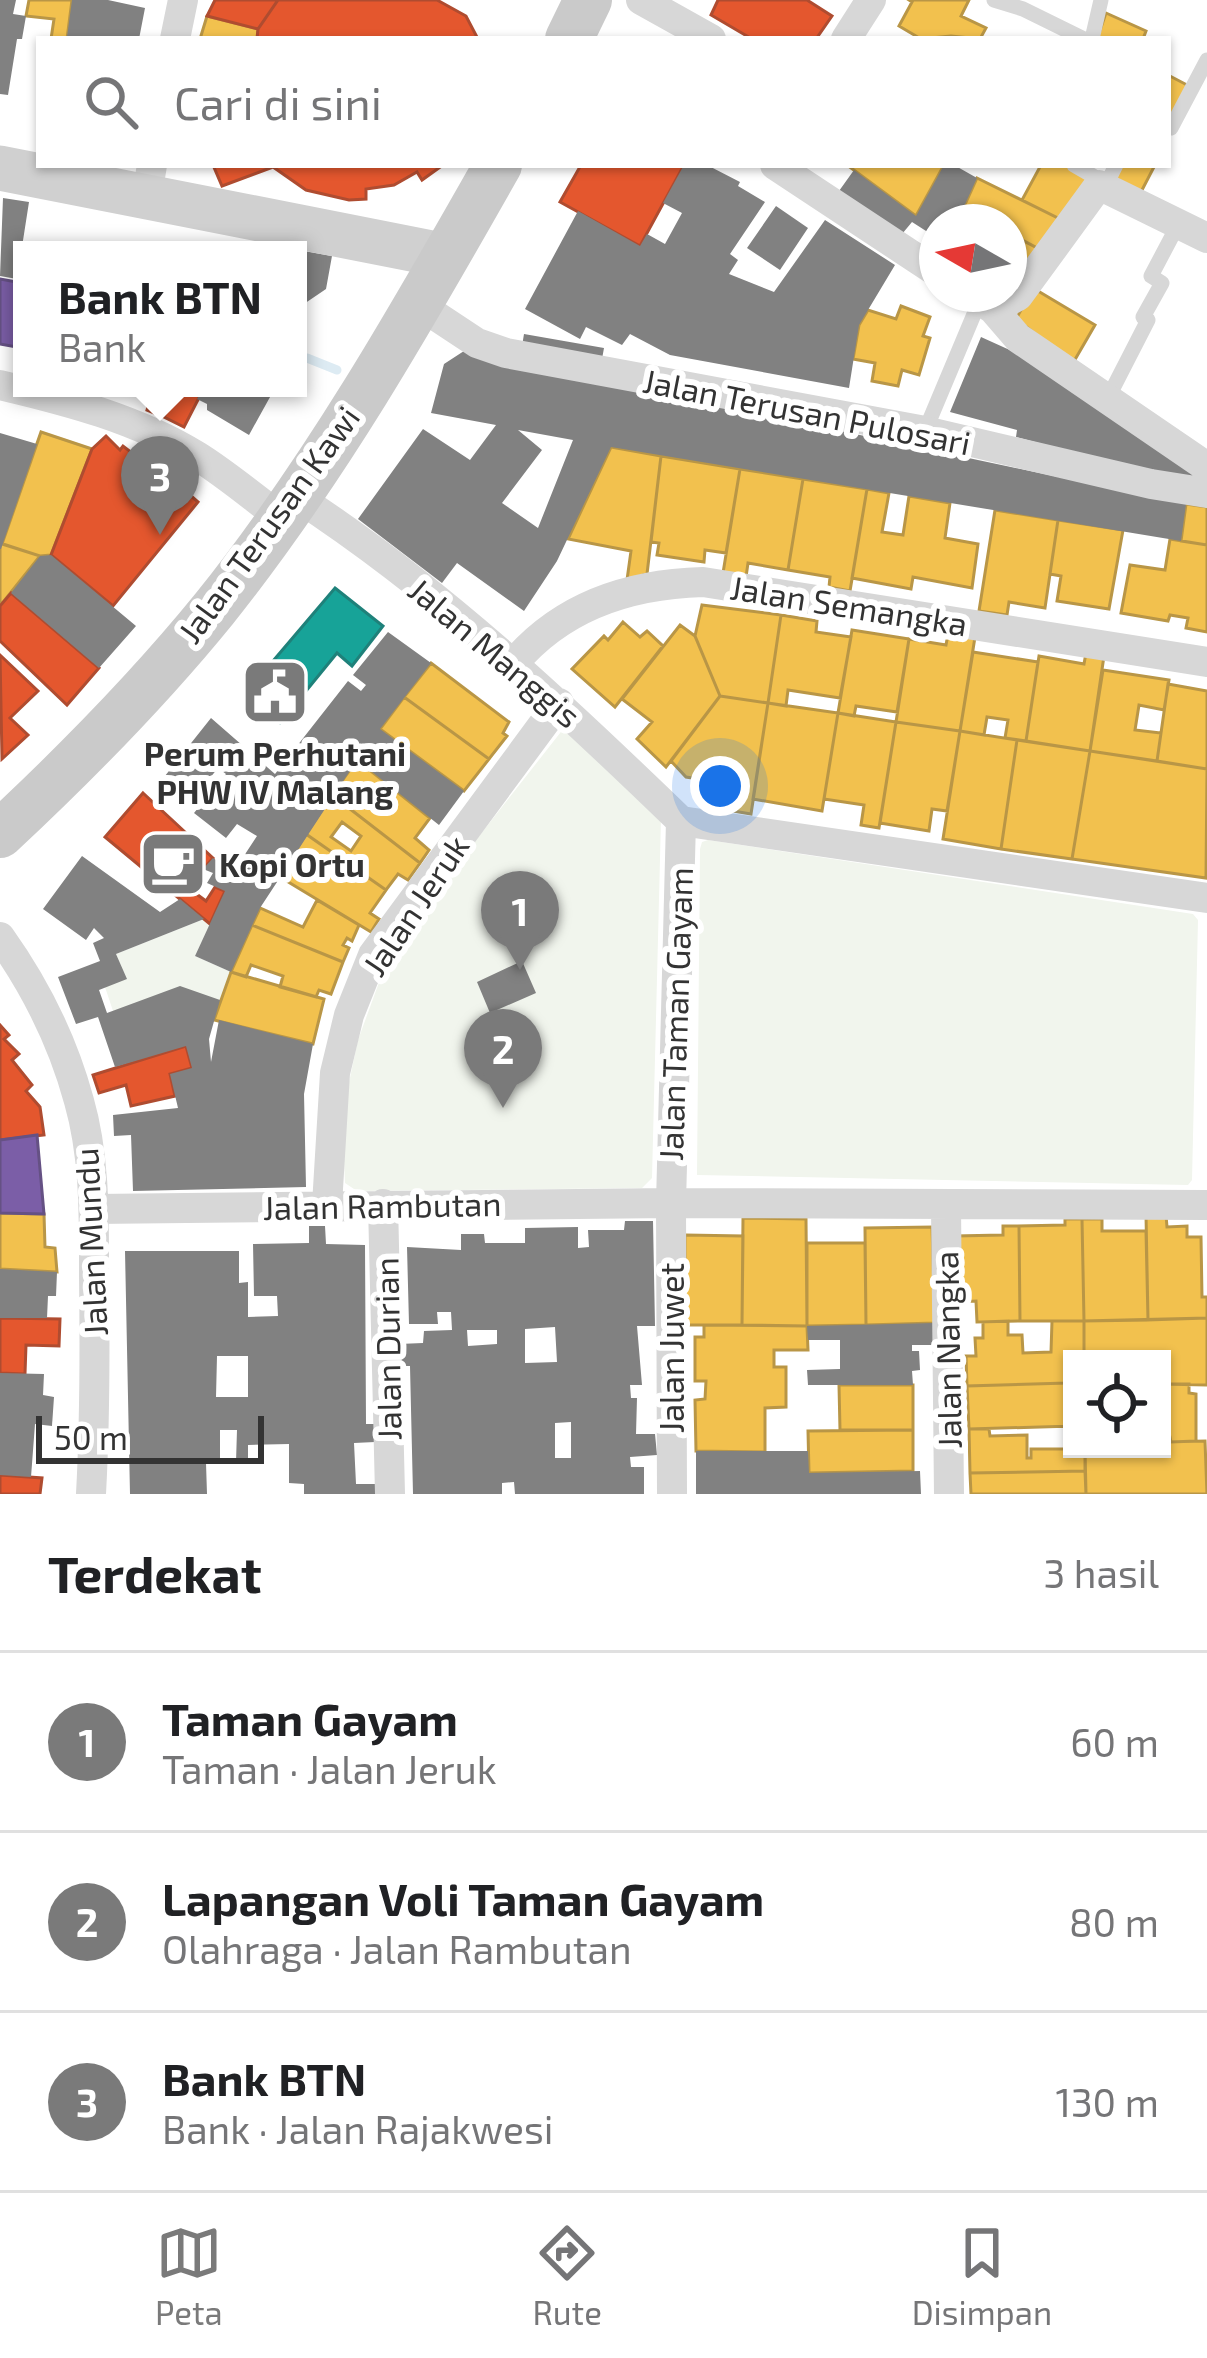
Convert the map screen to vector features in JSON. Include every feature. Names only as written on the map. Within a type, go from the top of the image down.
[{"type":"main road","points":[[570,36],[588,0]]},
{"type":"main road","points":[[0,168],[150,180],[447,256]]},
{"type":"main road","name":"Jalan Terusan Kawi","points":[[0,834],[214,609],[289,508],[418,304],[496,168]]},
{"type":"street","points":[[176,36],[183,0]]},
{"type":"street","points":[[641,0],[706,36]]},
{"type":"street","points":[[848,36],[871,0]]},
{"type":"street","points":[[780,168],[919,260]]},
{"type":"street","points":[[1027,284],[1107,178],[1207,238]]},
{"type":"street","name":"Jalan Terusan Pulosari","points":[[418,304],[477,343],[506,353],[925,431],[1207,493]]},
{"type":"street","points":[[992,312],[1018,338],[1207,466]]},
{"type":"street","name":"Jalan Manggis","points":[[41,397],[115,417],[162,436],[429,594],[559,703],[681,821]]},
{"type":"street","name":"Jalan Semangka","points":[[514,663],[534,639],[604,598],[666,583],[703,582],[1207,662]]},
{"type":"street","name":"Jalan Jeruk","points":[[327,1204],[335,1072],[349,1016],[373,955],[559,703]]},
{"type":"street","name":"Jalan Taman Gayam","points":[[1207,898],[681,821],[670,1203],[1207,1204]]},
{"type":"street","name":"Jalan Mundu","points":[[0,937],[40,1004],[67,1065],[91,1159],[91,1494]]},
{"type":"street","name":"Jalan Rambutan","points":[[94,1209],[670,1203]]},
{"type":"street","name":"Jalan Juwet","points":[[670,1203],[672,1494]]},
{"type":"street","name":"Jalan Durian","points":[[383,1204],[390,1494]]},
{"type":"street","name":"Jalan Nangka","points":[[946,1207],[949,1494]]},
{"type":"lane","points":[[994,0],[1066,34]]},
{"type":"lane","points":[[1089,36],[1101,0]]},
{"type":"lane","points":[[1171,128],[1207,60]]},
{"type":"lane","points":[[1079,168],[1107,178]]},
{"type":"lane","points":[[1108,398],[1148,320],[1143,316],[1162,283],[1151,276],[1179,223]]},
{"type":"lane","points":[[925,431],[976,312]]},
{"type":"shaded area","points":[[564,728],[661,819],[652,1178],[642,1188],[357,1191],[345,1183],[342,1115],[358,1040],[392,947]]},
{"type":"shaded area","points":[[708,840],[1193,914],[1198,920],[1192,1180],[1188,1185],[697,1175],[700,849]]},
{"type":"shaded area","points":[[204,919],[210,924],[195,956],[231,972],[220,1000],[113,1011],[105,987],[126,978],[116,954]]},
{"type":"building: Hunian","points":[[29,0],[72,0],[67,36],[51,36],[54,19],[26,16]]},
{"type":"building: Hunian","points":[[909,0],[969,0],[961,16],[986,28],[982,36],[916,36],[899,26]]},
{"type":"building: Hunian","points":[[1106,13],[1146,31],[1144,36],[1098,36]]},
{"type":"building: Hunian","points":[[207,16],[258,29],[257,36],[201,36]]},
{"type":"building: Hunian","points":[[1171,77],[1189,86],[1171,119]]},
{"type":"building: Hunian","points":[[851,168],[942,168],[916,216]]},
{"type":"building: Hunian","points":[[1039,168],[1072,168],[1090,177],[1062,220],[1022,200]]},
{"type":"building: Hunian","points":[[1120,168],[1153,168],[1141,192],[1115,178]]},
{"type":"building: Hunian","points":[[977,178],[1062,220],[1041,250],[1027,243],[1027,204],[965,204]]},
{"type":"building: Hunian","points":[[1027,243],[1041,250],[1027,267]]},
{"type":"building: Hunian","points":[[1033,288],[1095,325],[1073,363],[1016,319],[1020,312],[1027,312]]},
{"type":"building: Hunian","points":[[901,306],[930,317],[923,336],[930,338],[919,375],[902,370],[898,386],[872,381],[875,363],[853,359],[859,325],[868,310],[896,319]]},
{"type":"building: Hunian","points":[[41,432],[92,449],[51,555],[40,556],[2,544]]},
{"type":"building: Hunian","points":[[611,447],[661,456],[647,574],[627,580],[631,551],[568,539]]},
{"type":"building: Hunian","points":[[661,456],[740,469],[726,553],[705,550],[704,562],[657,555],[659,543],[651,542]]},
{"type":"building: Hunian","points":[[740,469],[803,479],[788,570],[748,563],[746,577],[723,573]]},
{"type":"building: Hunian","points":[[803,479],[867,489],[850,591],[829,587],[830,577],[788,570]]},
{"type":"building: Hunian","points":[[867,489],[889,493],[882,532],[903,535],[909,496],[950,503],[945,538],[978,544],[972,588],[913,577],[911,589],[852,578]]},
{"type":"building: Hunian","points":[[1186,504],[1207,507],[1207,545],[1181,541]]},
{"type":"building: Hunian","points":[[995,510],[1058,520],[1045,608],[1009,602],[1007,615],[979,611]]},
{"type":"building: Hunian","points":[[1058,520],[1123,530],[1109,609],[1057,601],[1061,576],[1050,574]]},
{"type":"building: Hunian","points":[[1170,539],[1207,545],[1207,632],[1186,628],[1188,618],[1170,615],[1168,621],[1121,613],[1130,565],[1165,570]]},
{"type":"building: Hunian","points":[[0,543],[40,556],[0,606]]},
{"type":"building: Hunian","points":[[702,605],[781,615],[768,703],[720,696],[695,636]]},
{"type":"building: Hunian","points":[[781,615],[817,621],[816,632],[851,637],[840,698],[788,690],[786,706],[768,703]]},
{"type":"building: Hunian","points":[[623,622],[640,637],[647,631],[663,646],[615,707],[572,669]]},
{"type":"building: Hunian","points":[[680,625],[695,636],[720,696],[666,767],[637,739],[652,722],[622,699]]},
{"type":"building: Hunian","points":[[852,630],[909,639],[897,712],[856,706],[854,716],[838,713]]},
{"type":"building: Hunian","points":[[948,634],[975,637],[960,731],[896,722],[909,639],[946,645]]},
{"type":"building: Hunian","points":[[973,652],[1038,662],[1026,741],[1005,738],[1008,720],[987,717],[984,735],[960,731]]},
{"type":"building: Hunian","points":[[1086,653],[1104,656],[1090,751],[1026,741],[1039,656],[1084,664]]},
{"type":"building: Hunian","points":[[431,663],[509,722],[503,733],[507,736],[489,759],[404,697]]},
{"type":"building: Hunian","points":[[1103,670],[1169,680],[1164,710],[1139,705],[1135,730],[1161,733],[1157,761],[1090,751]]},
{"type":"building: Hunian","points":[[1168,684],[1207,691],[1207,769],[1157,761]]},
{"type":"building: Hunian","points":[[720,696],[768,703],[751,814],[733,811],[734,797],[717,794],[718,782],[686,777],[671,761]]},
{"type":"building: Hunian","points":[[404,697],[489,759],[464,791],[380,729]]},
{"type":"building: Hunian","points":[[768,703],[838,713],[822,811],[753,799]]},
{"type":"building: Hunian","points":[[838,713],[896,722],[879,828],[861,825],[864,805],[824,799]]},
{"type":"building: Hunian","points":[[896,722],[960,731],[947,811],[932,809],[929,831],[880,823]]},
{"type":"building: Hunian","points":[[960,731],[1017,740],[1001,849],[943,839]]},
{"type":"building: Hunian","points":[[1017,740],[1090,751],[1072,859],[1001,849]]},
{"type":"building: Hunian","points":[[1090,751],[1207,769],[1206,878],[1072,859]]},
{"type":"building: Hunian","points":[[357,760],[430,818],[415,838],[429,850],[420,863],[332,795]]},
{"type":"building: Hunian","points":[[332,795],[420,863],[408,880],[398,874],[386,890],[306,834]],"holes":[[[342,822],[361,836],[351,851],[331,837]]]},
{"type":"building: Hunian","points":[[306,834],[386,890],[370,913],[379,919],[371,932],[280,877]]},
{"type":"building: Hunian","points":[[317,900],[359,925],[352,941],[347,938],[343,945],[349,948],[343,962],[252,925],[260,908],[303,927]]},
{"type":"building: Hunian","points":[[252,925],[343,962],[331,994],[319,990],[316,997],[280,987],[283,976],[251,965],[246,977],[231,972]]},
{"type":"building: Hunian","points":[[231,972],[324,999],[313,1044],[214,1020]]},
{"type":"building: Hunian","points":[[0,1213],[44,1214],[45,1247],[55,1248],[57,1272],[0,1269]]},
{"type":"building: Hunian","points":[[1146,1215],[1166,1215],[1167,1227],[1187,1226],[1187,1237],[1201,1237],[1207,1318],[1148,1320]]},
{"type":"building: Hunian","points":[[743,1218],[806,1219],[807,1326],[742,1325]]},
{"type":"building: Hunian","points":[[1065,1219],[1082,1219],[1084,1321],[1020,1321],[1019,1226],[1065,1225]]},
{"type":"building: Hunian","points":[[1082,1219],[1102,1219],[1102,1231],[1146,1231],[1148,1320],[1084,1321]]},
{"type":"building: Hunian","points":[[1003,1226],[1019,1226],[1020,1321],[977,1322],[976,1301],[957,1302],[955,1236],[1003,1235]]},
{"type":"building: Hunian","points":[[932,1227],[935,1323],[866,1325],[865,1228]]},
{"type":"building: Hunian","points":[[685,1235],[743,1236],[742,1325],[685,1325]]},
{"type":"building: Hunian","points":[[807,1243],[865,1243],[866,1325],[807,1326]]},
{"type":"building: Hunian","points":[[1207,1318],[1207,1385],[1171,1384],[1171,1350],[1084,1350],[1084,1321]]},
{"type":"building: Hunian","points":[[1008,1321],[1008,1335],[1022,1335],[1023,1353],[1051,1352],[1052,1321],[1084,1321],[1084,1350],[1063,1350],[1063,1383],[967,1386],[966,1356],[976,1356],[975,1338],[983,1338],[983,1322]]},
{"type":"building: Hunian","points":[[704,1325],[807,1326],[808,1350],[774,1350],[774,1367],[786,1367],[786,1407],[765,1408],[765,1452],[696,1451],[695,1400],[705,1399],[706,1381],[695,1381],[695,1337],[704,1337]]},
{"type":"building: Hunian","points":[[1063,1383],[1063,1426],[969,1429],[967,1386]]},
{"type":"building: Hunian","points":[[1171,1384],[1189,1384],[1189,1393],[1196,1394],[1196,1441],[1171,1442]]},
{"type":"building: Hunian","points":[[839,1385],[913,1385],[913,1430],[840,1430]]},
{"type":"building: Hunian","points":[[969,1429],[989,1429],[990,1436],[1027,1435],[1027,1458],[1031,1458],[1031,1449],[1063,1449],[1063,1458],[1085,1458],[1085,1471],[970,1473]]},
{"type":"building: Hunian","points":[[913,1430],[913,1471],[809,1473],[808,1431]]},
{"type":"building: Hunian","points":[[1205,1441],[1207,1494],[1086,1494],[1085,1458],[1171,1458],[1171,1442]]},
{"type":"building: Hunian","points":[[1085,1471],[1086,1494],[971,1494],[970,1473]]},
{"type":"building: Toko","points":[[215,0],[278,0],[258,29],[207,16]]},
{"type":"building: Toko","points":[[278,0],[437,0],[466,16],[476,36],[257,36]]},
{"type":"building: Toko","points":[[718,0],[807,0],[832,16],[818,36],[747,36],[711,15]]},
{"type":"building: Toko","points":[[214,168],[270,168],[222,186]]},
{"type":"building: Toko","points":[[274,168],[439,168],[422,180],[417,172],[394,185],[366,189],[366,199],[306,190]]},
{"type":"building: Toko","points":[[579,168],[682,168],[640,246],[560,202]]},
{"type":"building: Toko","points":[[151,397],[172,397],[164,417],[147,410]]},
{"type":"building: Toko","points":[[172,397],[199,397],[184,427],[164,417]]},
{"type":"building: Toko","points":[[106,436],[120,450],[123,446],[136,456],[140,451],[198,502],[113,606],[51,555],[92,449]]},
{"type":"building: Toko","points":[[11,593],[99,668],[67,705],[0,641],[0,606]]},
{"type":"building: Toko","points":[[0,655],[38,691],[10,718],[28,735],[2,759]]},
{"type":"building: Toko","name":"Kopi Ortu","points":[[143,793],[213,858],[187,887],[206,901],[215,887],[225,891],[210,924],[105,837]]},
{"type":"building: Toko","points":[[0,1025],[9,1035],[4,1039],[19,1054],[12,1060],[32,1085],[26,1091],[40,1107],[44,1135],[0,1140]]},
{"type":"building: Toko","points":[[186,1046],[192,1068],[170,1074],[175,1096],[131,1106],[126,1085],[99,1093],[93,1075]]},
{"type":"building: Toko","points":[[0,1318],[60,1319],[59,1346],[26,1345],[25,1374],[0,1373]]},
{"type":"building: Toko","points":[[0,1475],[42,1478],[40,1494],[0,1494]]},
{"type":"building: Kantor","points":[[0,279],[13,281],[13,346],[0,344]]},
{"type":"building: Kantor","points":[[37,1135],[44,1214],[0,1213],[0,1140]]},
{"type":"building: Publik","points":[[335,588],[383,626],[352,666],[337,653],[280,723],[245,694]]},
{"type":"building: Lainnya","points":[[0,0],[16,0],[13,14],[26,16],[22,39],[17,39],[8,95],[0,94]]},
{"type":"building: Lainnya","points":[[72,0],[108,0],[145,8],[140,36],[67,36]]},
{"type":"building: Lainnya","points":[[682,168],[713,168],[765,202],[730,254],[738,260],[729,274],[774,292],[825,220],[895,265],[859,325],[849,388],[670,355],[630,334],[622,345],[586,327],[580,339],[525,309],[578,211],[640,246],[647,234],[665,244],[682,213],[663,203]]},
{"type":"building: Lainnya","points":[[942,168],[959,168],[977,178],[965,204],[923,204]]},
{"type":"building: Lainnya","points":[[854,170],[916,216],[919,211],[919,226],[912,222],[902,234],[839,191]]},
{"type":"building: Lainnya","points":[[3,198],[29,202],[23,241],[13,241],[13,278],[0,276]]},
{"type":"building: Lainnya","points":[[776,206],[808,228],[780,270],[747,248]]},
{"type":"building: Lainnya","points":[[307,252],[332,256],[326,289],[307,302]]},
{"type":"building: Lainnya","points":[[524,334],[604,348],[602,359],[522,346]]},
{"type":"building: Lainnya","points":[[981,337],[1021,355],[1199,472],[1194,484],[1016,437],[1017,430],[950,412]]},
{"type":"building: Lainnya","points":[[464,351],[1186,504],[1181,541],[611,447],[557,561],[524,611],[457,563],[442,583],[358,519],[423,429],[470,460],[496,425],[431,413],[444,364]],"holes":[[[518,430],[573,440],[538,528],[502,503],[542,450]]]},
{"type":"building: Lainnya","points":[[198,397],[270,397],[249,435]]},
{"type":"building: Lainnya","points":[[0,433],[37,444],[1,549],[0,549]]},
{"type":"building: Lainnya","points":[[51,555],[136,626],[99,668],[11,593],[40,556]]},
{"type":"building: Lainnya","points":[[388,632],[431,663],[380,729],[464,791],[439,825],[357,760],[260,908],[231,972],[195,956],[225,891],[207,883],[213,873],[203,869],[213,858],[234,871],[257,836],[237,824],[226,838],[194,813],[226,774],[218,768],[184,810],[157,786],[211,718],[275,774],[348,681],[361,691],[366,685],[353,675]]},
{"type":"building: Lainnya","points":[[82,856],[160,912],[180,899],[204,919],[116,954],[127,979],[99,990],[107,1013],[180,986],[220,1000],[209,1039],[211,1062],[219,1020],[313,1044],[304,1094],[306,1187],[133,1191],[131,1135],[114,1136],[113,1115],[178,1108],[170,1074],[192,1068],[186,1046],[115,1067],[98,1017],[76,1024],[58,977],[100,961],[93,943],[104,938],[94,928],[86,940],[43,909]]},
{"type":"building: Lainnya","points":[[522,961],[536,993],[490,1013],[477,982]]},
{"type":"building: Lainnya","points":[[625,1221],[653,1221],[655,1326],[637,1326],[642,1385],[630,1385],[631,1398],[637,1398],[636,1434],[655,1434],[657,1455],[630,1457],[631,1467],[644,1467],[644,1494],[515,1494],[514,1482],[502,1483],[502,1494],[413,1494],[410,1366],[400,1366],[399,1344],[423,1343],[424,1331],[452,1330],[451,1312],[437,1312],[438,1324],[409,1324],[407,1247],[461,1250],[461,1234],[484,1234],[485,1243],[525,1243],[525,1228],[578,1227],[578,1248],[589,1247],[588,1230],[624,1230]],"holes":[[[555,1327],[557,1362],[525,1363],[525,1329]],[[467,1330],[497,1330],[497,1344],[468,1346]],[[571,1422],[571,1458],[555,1458],[555,1423]]]},
{"type":"building: Lainnya","points":[[309,1226],[325,1226],[326,1244],[365,1245],[366,1424],[375,1424],[375,1442],[354,1443],[356,1484],[378,1484],[378,1494],[304,1494],[304,1484],[289,1483],[289,1444],[248,1445],[248,1463],[236,1462],[237,1430],[220,1430],[220,1463],[206,1463],[207,1494],[130,1494],[125,1251],[239,1251],[239,1283],[248,1282],[248,1317],[278,1316],[277,1296],[254,1296],[253,1244],[309,1243]],"holes":[[[217,1356],[248,1356],[248,1397],[216,1397]]]},
{"type":"building: Lainnya","points":[[0,1269],[57,1272],[56,1296],[48,1296],[47,1318],[0,1318]]},
{"type":"building: Lainnya","points":[[935,1323],[936,1345],[912,1345],[912,1351],[919,1351],[920,1370],[912,1371],[913,1385],[808,1385],[807,1370],[840,1369],[840,1340],[808,1340],[807,1326]]},
{"type":"building: Lainnya","points":[[0,1373],[44,1374],[43,1395],[54,1397],[52,1426],[35,1424],[31,1477],[0,1475]]},
{"type":"building: Lainnya","points":[[696,1451],[808,1451],[809,1473],[920,1471],[921,1494],[696,1494]]},
{"type":"waterway","points":[[307,358],[337,370]]},
{"type":"place","name":"Bank BTN","points":[[160,535]]},
{"type":"place","name":"Perum Perhutani PHW IV Malang","points":[[275,692]]},
{"type":"place","name":"Kopi Ortu","points":[[173,864]]},
{"type":"place","name":"Taman Gayam","points":[[520,970]]},
{"type":"place","name":"Lapangan Voli Taman Gayam","points":[[503,1108]]}]
